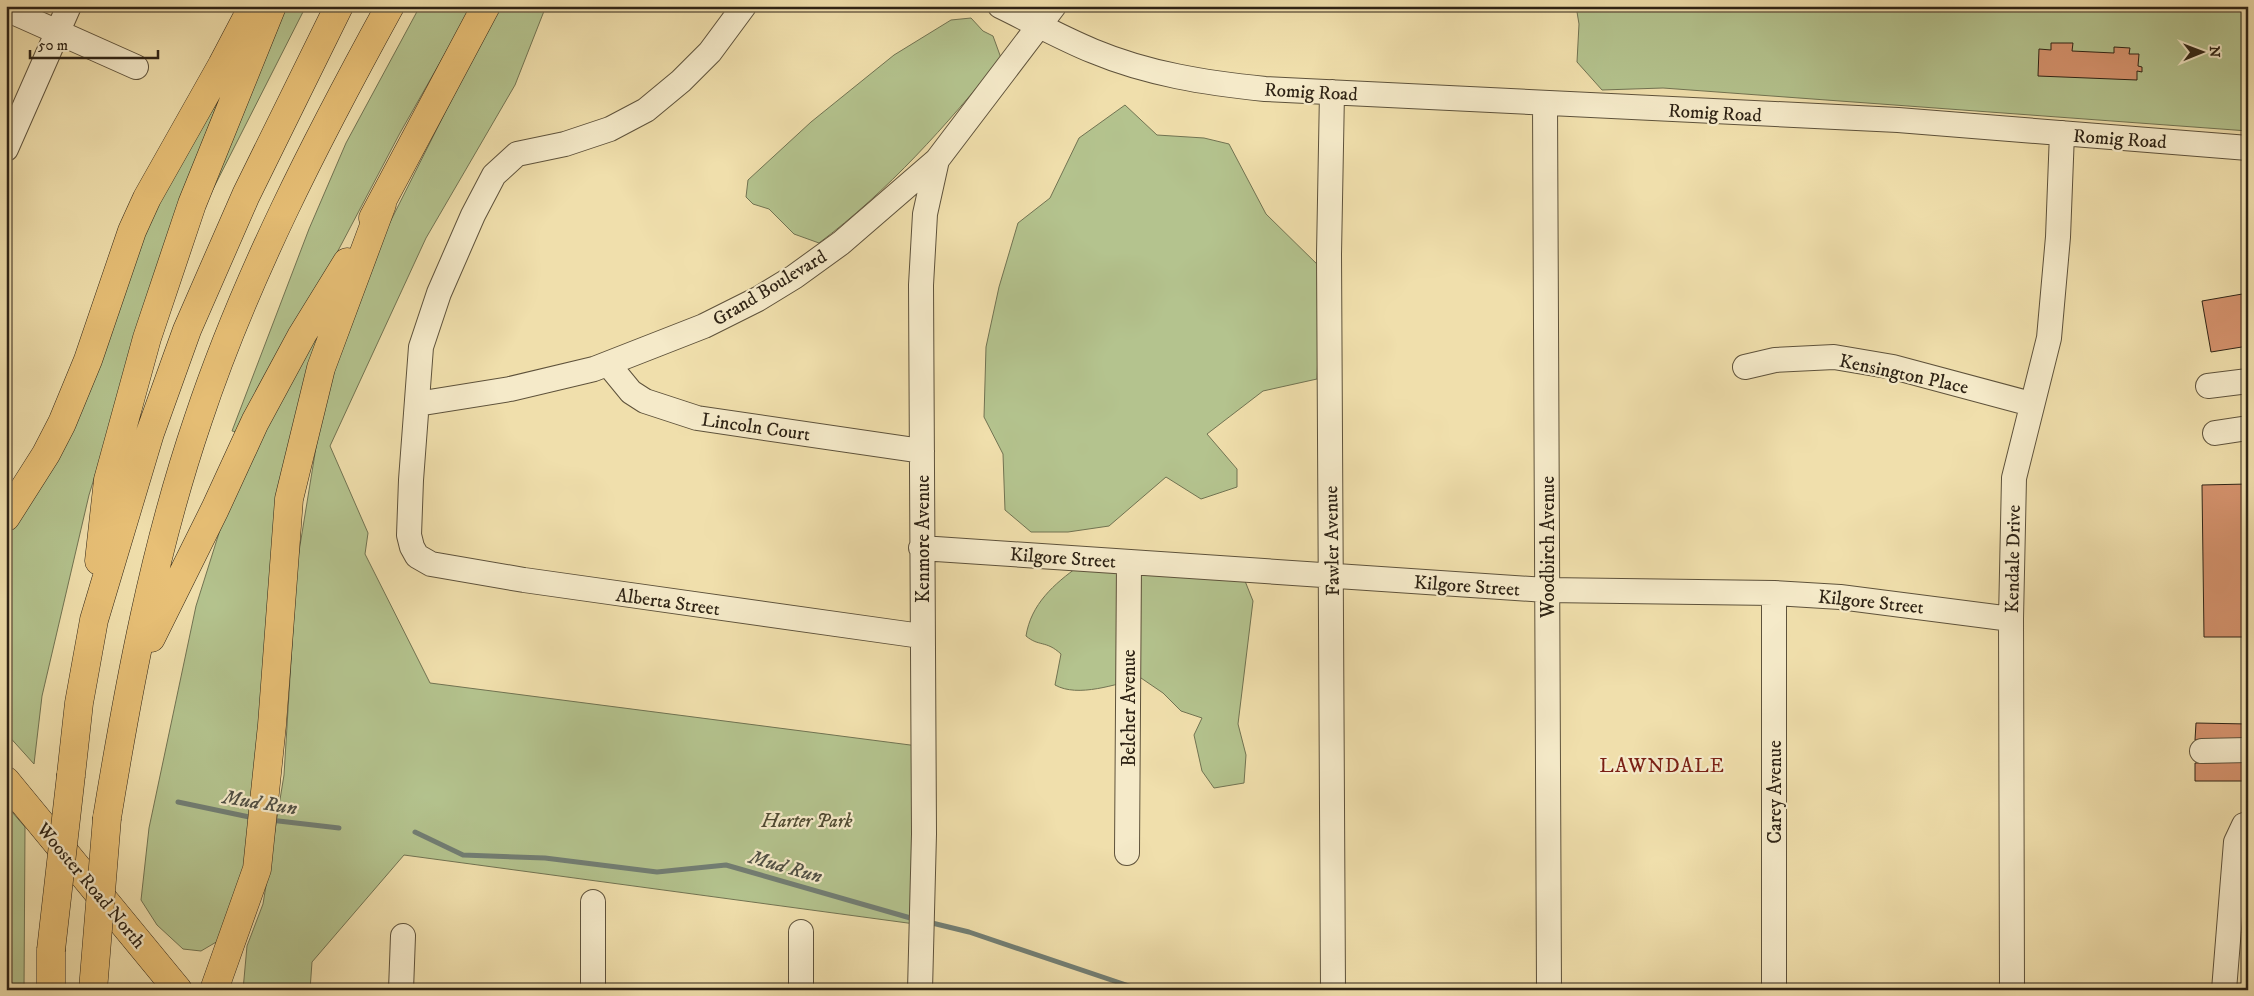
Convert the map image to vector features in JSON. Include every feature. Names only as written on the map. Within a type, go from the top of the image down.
[{"type":"main road","points":[[6,517],[46,454],[62,423],[88,360],[132,232],[147,198],[222,65],[252,6]]},
{"type":"main road","points":[[51,990],[51,950],[79,703],[94,620],[108,480],[147,338],[192,204],[272,6]]},
{"type":"main road","points":[[94,620],[150,432],[187,330],[246,195],[339,6]]},
{"type":"main road","points":[[93,990],[107,818],[130,679],[167,524],[198,420],[237,314],[280,219],[390,6]]},
{"type":"main road","points":[[130,679],[215,509],[255,422],[302,335],[382,204],[486,6]]},
{"type":"main road","points":[[214,990],[257,869],[272,725],[289,499],[321,368],[382,204]]},
{"type":"main road","name":"Wooster Road North","points":[[6,781],[178,990]]},
{"type":"street","points":[[6,149],[69,6]]},
{"type":"street","points":[[418,404],[421,347],[439,293],[473,215],[494,175],[517,154],[565,144],[610,129],[646,110],[681,81],[710,52],[744,6]]},
{"type":"street","name":"Romig Road","points":[[1000,6],[1093,51],[1141,68],[1211,84],[1545,104],[1898,120],[2248,148]]},
{"type":"street","name":"Grand Boulevard","points":[[418,404],[510,388],[608,364],[704,326],[758,299],[794,277],[841,243],[937,160],[1054,6]]},
{"type":"street","points":[[6,9],[136,67]]},
{"type":"street","name":"Fawler Avenue","points":[[1332,92],[1329,254],[1333,990]]},
{"type":"street","name":"Woodbirch Avenue","points":[[1545,104],[1549,990]]},
{"type":"street","name":"Kendale Drive","points":[[2012,990],[2011,619],[2014,478],[2048,338],[2058,237],[2062,133]]},
{"type":"street","name":"Kenmore Avenue","points":[[920,990],[922,918],[921,548],[923,232],[937,160]]},
{"type":"street","name":"Kensington Place","points":[[1745,367],[1775,360],[1834,357],[1893,367],[2031,404]]},
{"type":"street","name":"Lincoln Court","points":[[608,364],[631,392],[646,401],[687,415],[922,451]]},
{"type":"street","points":[[2208,386],[2248,381]]},
{"type":"street","name":"Alberta Street","points":[[418,404],[409,535],[412,548],[417,556],[431,564],[524,580],[922,636]]},
{"type":"street","points":[[2215,433],[2248,428]]},
{"type":"street","name":"Kilgore Street","points":[[921,548],[1546,590],[1774,593],[1840,597],[2011,619]]},
{"type":"street","name":"Belcher Avenue","points":[[1127,853],[1129,562]]},
{"type":"street","name":"Carey Avenue","points":[[1774,593],[1774,990]]},
{"type":"street","points":[[2202,751],[2248,750]]},
{"type":"street","points":[[2224,990],[2236,842],[2244,825],[2248,824]]},
{"type":"street","points":[[593,902],[593,990]]},
{"type":"street","points":[[801,932],[801,990]]},
{"type":"street","points":[[401,990],[403,936]]},
{"type":"green space","points":[[280,6],[306,6],[210,195]]},
{"type":"green space","points":[[420,6],[472,6],[400,133],[242,433],[232,431],[309,229],[346,143]]},
{"type":"green space","name":"Harter Park","points":[[501,6],[546,6],[515,85],[426,238],[330,446],[368,533],[365,554],[430,683],[918,746],[915,924],[404,855],[312,962],[310,990],[243,990],[247,946],[263,904],[284,775],[297,564],[318,435],[330,381],[371,260],[470,63]]},
{"type":"green space","points":[[1576,6],[2248,6],[2248,131],[1663,88],[1602,90],[1577,62],[1579,24]]},
{"type":"green space","points":[[971,18],[983,31],[993,36],[1001,58],[916,156],[869,202],[819,243],[794,234],[769,209],[753,204],[746,197],[748,180],[811,122],[894,55],[951,20]]},
{"type":"green space","points":[[218,102],[176,211],[89,495],[42,696],[34,764],[6,733],[6,531],[75,413],[138,241],[169,176]]},
{"type":"green space","points":[[1125,105],[1157,135],[1204,138],[1229,144],[1266,214],[1321,268],[1317,379],[1263,391],[1207,434],[1237,469],[1237,487],[1201,499],[1166,477],[1109,526],[1068,532],[1031,532],[1005,510],[1003,454],[984,417],[986,347],[999,287],[1018,223],[1050,198],[1079,138]]},
{"type":"green space","points":[[313,333],[322,337],[250,854],[218,941],[201,951],[183,949],[157,925],[141,900],[149,828],[196,606],[225,514]]},
{"type":"green space","points":[[1079,566],[1245,581],[1253,601],[1238,724],[1246,755],[1244,783],[1214,788],[1202,771],[1194,735],[1202,718],[1181,711],[1163,693],[1141,678],[1086,690],[1064,689],[1055,685],[1061,654],[1051,647],[1026,636],[1038,605],[1061,580]]},
{"type":"green space","points":[[6,805],[25,827],[24,990],[6,990]]},
{"type":"building","points":[[2051,43],[2073,43],[2072,51],[2114,53],[2114,47],[2130,48],[2129,54],[2139,54],[2138,66],[2142,67],[2142,72],[2137,71],[2137,80],[2038,76],[2039,49],[2051,50]]},
{"type":"building","points":[[2248,293],[2248,346],[2211,352],[2202,301]]},
{"type":"building","points":[[2248,484],[2248,637],[2204,637],[2202,485]]},
{"type":"building","points":[[2196,723],[2248,724],[2248,741],[2195,740]]},
{"type":"building","points":[[2248,762],[2248,781],[2195,781],[2195,763]]},
{"type":"building","points":[[2248,914],[2248,939],[2242,933]]},
{"type":"waterway","name":"Mud Run","points":[[178,802],[254,818]]},
{"type":"waterway","name":"Mud Run","points":[[270,820],[339,828]]},
{"type":"waterway","name":"Mud Run","points":[[415,832],[463,855],[545,858],[657,872],[726,865],[914,919]]},
{"type":"waterway","name":"Mud Run","points":[[928,922],[969,932],[1141,990]]},
{"type":"district","name":"LAWNDALE","points":[[1662,765]]}]
